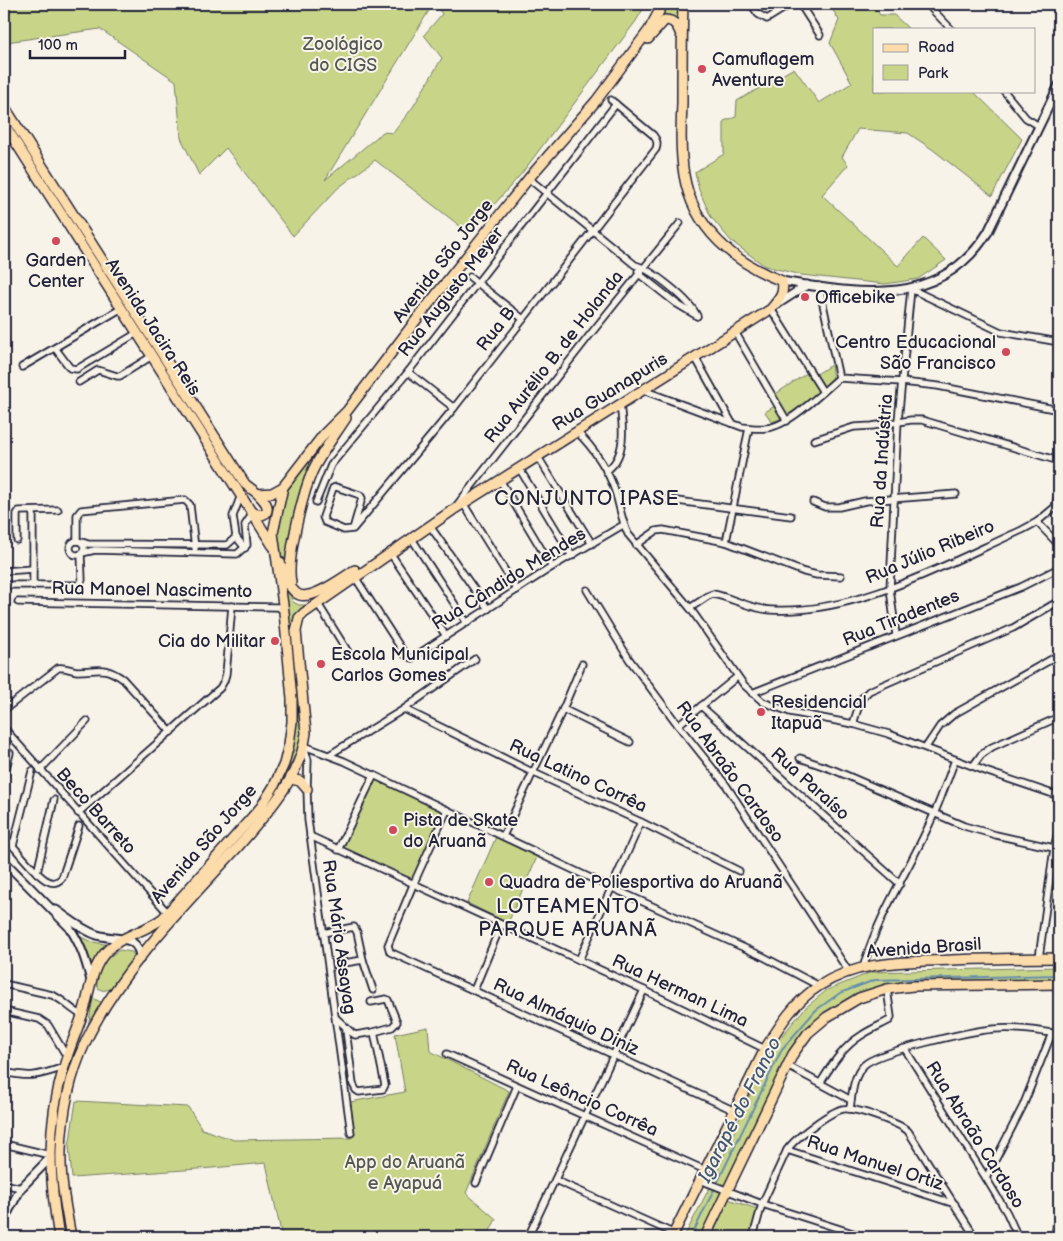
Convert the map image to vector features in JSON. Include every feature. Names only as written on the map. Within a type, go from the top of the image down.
[{"type":"main road","name":"Avenida São Jorge","points":[[125,938],[150,928],[167,912],[256,813],[274,786],[284,764],[290,744],[292,707],[284,612],[274,548],[273,527],[283,487],[324,434],[359,396],[398,343],[513,198],[596,101],[649,30],[663,4]]},
{"type":"main road","points":[[683,4],[681,142],[684,175],[688,192],[703,223],[728,251],[755,270],[782,281],[784,288],[782,295],[771,309]]},
{"type":"main road","points":[[513,198],[526,190],[568,142],[665,20],[671,20],[675,24],[682,40]]},
{"type":"main road","name":"Avenida Jacira Reis","points":[[4,106],[240,477],[250,489],[258,494]]},
{"type":"main road","name":"Avenida Jacira Reis","points":[[5,128],[274,548]]},
{"type":"main road","name":"Rua Guanapuris","points":[[296,631],[300,618],[318,604],[453,510],[771,309]]},
{"type":"main road","points":[[294,590],[290,578],[291,555],[305,494],[314,470],[359,396]]},
{"type":"main road","points":[[258,494],[270,494],[283,487]]},
{"type":"main road","points":[[253,514],[262,515],[268,509],[258,494]]},
{"type":"main road","name":"Rua Guanapuris","points":[[294,590],[302,596],[316,593],[409,536],[430,526]]},
{"type":"main road","name":"Avenida São Jorge","points":[[274,548],[288,583],[294,590]]},
{"type":"main road","name":"Avenida São Jorge","points":[[71,1237],[63,1195],[61,1152],[63,1126],[70,1089],[79,1059],[93,1028],[116,991],[140,959],[265,814],[291,778],[304,746],[306,720],[296,631]]},
{"type":"main road","points":[[291,778],[300,781],[307,789]]},
{"type":"main road","points":[[59,1237],[53,1200],[50,1157],[53,1112],[64,1067],[83,1012],[94,972],[110,947],[125,938]]},
{"type":"main road","name":"Avenida Brasil","points":[[672,1235],[703,1181],[705,1170],[733,1110],[765,1049],[784,1020],[819,986],[849,972],[895,962],[1059,958]]},
{"type":"main road","name":"Avenida Brasil","points":[[705,1237],[725,1190],[786,1065],[800,1043],[827,1017],[859,998],[887,989],[913,986],[1059,984]]},
{"type":"street","points":[[751,4],[758,14],[768,19],[791,4]]},
{"type":"street","points":[[800,4],[820,35]]},
{"type":"street","points":[[927,4],[950,28]]},
{"type":"street","points":[[782,281],[875,292],[911,289],[932,281],[964,262],[982,242],[988,232],[1059,85]]},
{"type":"street","points":[[1005,92],[1026,118],[1039,126]]},
{"type":"street","name":"Rua Augusto Meyer","points":[[316,502],[331,465],[408,372],[547,193],[613,102],[653,135],[657,139],[658,144]]},
{"type":"street","name":"Rua B","points":[[353,529],[454,408],[593,231],[658,144]]},
{"type":"street","points":[[532,182],[635,265],[644,267],[693,307],[697,316],[677,304],[639,274],[635,265]]},
{"type":"street","name":"Rua Aurélio B. de Holanda","points":[[453,510],[680,223]]},
{"type":"street","points":[[470,277],[523,319]]},
{"type":"street","name":"Rua Guanapuris","points":[[771,309],[808,285]]},
{"type":"street","points":[[819,286],[839,378]]},
{"type":"street","points":[[911,289],[1001,332],[1059,342]]},
{"type":"street","name":"Rua da Indústria","points":[[896,636],[890,589],[898,421],[911,289]]},
{"type":"street","points":[[22,367],[122,308]]},
{"type":"street","points":[[771,309],[823,392]]},
{"type":"street","points":[[735,332],[787,422]]},
{"type":"street","points":[[55,348],[70,368],[77,369],[137,333]]},
{"type":"street","points":[[79,382],[98,370],[120,376],[152,356]]},
{"type":"street","points":[[695,357],[732,423]]},
{"type":"street","points":[[408,372],[454,408]]},
{"type":"street","points":[[642,390],[749,428],[767,428],[787,422],[839,378],[938,386],[1059,410]]},
{"type":"street","points":[[606,471],[613,464],[621,448],[623,426],[620,404]]},
{"type":"street","points":[[814,440],[839,430],[854,427],[916,420],[932,422],[1059,462]]},
{"type":"street","points":[[726,542],[749,428]]},
{"type":"street","points":[[577,432],[590,446],[606,471],[615,492],[624,525],[636,545],[690,608],[737,677],[752,694],[776,708],[853,724],[926,747],[955,760],[1059,796]]},
{"type":"street","points":[[538,456],[592,544]]},
{"type":"street","points":[[519,468],[572,556]]},
{"type":"street","points":[[500,480],[552,567]]},
{"type":"street","points":[[336,486],[360,495],[362,498],[353,529],[344,530],[325,522],[323,517],[336,486]]},
{"type":"street","points":[[1057,506],[1059,491]]},
{"type":"street","points":[[813,502],[825,507],[838,507],[866,501],[956,494]]},
{"type":"street","points":[[241,495],[233,516],[236,536],[245,548]]},
{"type":"street","points":[[662,499],[791,516]]},
{"type":"street","points":[[4,586],[79,585],[82,580],[81,553],[84,546],[80,542],[77,515],[81,510],[185,500],[190,504],[195,553]]},
{"type":"street","points":[[464,504],[517,590]]},
{"type":"street","name":"Rua Júlio Ribeiro","points":[[690,608],[713,594],[754,608],[785,610],[827,606],[890,589],[1037,522],[1057,506]]},
{"type":"street","points":[[17,540],[18,512],[58,510]]},
{"type":"street","points":[[33,511],[33,586]]},
{"type":"street","points":[[236,536],[227,545],[88,544],[80,542],[72,544],[71,550],[74,554],[95,550],[237,554],[245,548],[247,542],[245,525],[253,514]]},
{"type":"street","points":[[1037,522],[1059,545]]},
{"type":"street","name":"Rua Cândido Mendes","points":[[355,577],[406,656],[412,658],[552,567],[624,525]]},
{"type":"street","points":[[430,526],[488,609]]},
{"type":"street","points":[[636,545],[660,530],[726,542],[804,572],[817,575],[841,576]]},
{"type":"street","points":[[412,539],[467,623]]},
{"type":"street","points":[[391,554],[446,636]]},
{"type":"street","name":"Rua Tiradentes","points":[[752,694],[1021,586],[1059,568]]},
{"type":"street","points":[[4,571],[33,569]]},
{"type":"street","name":"Rua Abraão Cardoso","points":[[587,590],[629,659],[678,726],[726,785],[849,972]]},
{"type":"street","points":[[853,724],[861,699],[869,691],[1013,628],[1059,601]]},
{"type":"street","name":"Rua Manoel Nascimento","points":[[18,602],[275,607],[284,612]]},
{"type":"street","points":[[318,604],[348,652]]},
{"type":"street","points":[[78,813],[171,732],[216,691],[224,681],[232,606]]},
{"type":"street","points":[[926,747],[940,726],[954,714],[1059,655]]},
{"type":"street","points":[[329,755],[404,709],[475,659]]},
{"type":"street","points":[[503,836],[532,772],[564,709],[582,664]]},
{"type":"street","points":[[4,710],[54,670],[62,667],[79,671],[98,669],[114,673],[123,679],[171,732]]},
{"type":"street","points":[[678,726],[737,677]]},
{"type":"street","name":"Rua Paraíso","points":[[700,706],[900,884]]},
{"type":"street","name":"Rua Latino Corrêa","points":[[404,709],[532,772],[641,822],[738,871]]},
{"type":"street","points":[[564,709],[630,742]]},
{"type":"street","points":[[973,766],[981,755],[992,747],[1059,717]]},
{"type":"street","points":[[40,770],[87,721]]},
{"type":"street","name":"Beco Barreto","points":[[4,728],[167,912]]},
{"type":"street","points":[[304,746],[329,755],[762,956],[819,986]]},
{"type":"street","name":"Rua Mário Assayag","points":[[304,746],[308,760],[306,806],[351,1133]]},
{"type":"street","points":[[4,776],[10,753]]},
{"type":"street","points":[[800,758],[834,770],[964,826],[1054,848]]},
{"type":"street","points":[[863,968],[869,947],[882,917],[935,814],[955,760]]},
{"type":"street","points":[[14,846],[32,771]]},
{"type":"street","points":[[338,850],[374,776]]},
{"type":"street","points":[[37,873],[54,800]]},
{"type":"street","points":[[413,885],[447,810]]},
{"type":"street","points":[[579,960],[641,822]]},
{"type":"street","points":[[4,836],[37,873],[46,881],[53,883],[58,882],[62,878],[79,826]]},
{"type":"street","points":[[1039,958],[1054,848],[1059,829]]},
{"type":"street","name":"Rua Herman Lima","points":[[310,836],[644,990],[765,1049]]},
{"type":"street","points":[[4,861],[75,936],[85,957],[91,984]]},
{"type":"street","name":"Rua Almáquio Diniz","points":[[413,885],[388,945],[390,952],[733,1110]]},
{"type":"street","points":[[42,899],[88,932],[109,939],[125,938],[133,942],[138,947],[140,959]]},
{"type":"street","points":[[474,990],[501,925]]},
{"type":"street","points":[[323,933],[354,927],[373,990]]},
{"type":"street","points":[[339,972],[338,964],[363,960]]},
{"type":"street","points":[[4,984],[52,995],[83,1012]]},
{"type":"street","points":[[821,1082],[833,1063],[848,1046],[861,1035],[890,1020],[892,1017],[887,989]]},
{"type":"street","points":[[528,1237],[644,990]]},
{"type":"street","points":[[335,1017],[346,1030],[355,1035],[374,1032],[392,1026],[397,1022],[386,998],[371,1002]]},
{"type":"street","points":[[4,1011],[39,1019],[48,1025],[67,1057]]},
{"type":"street","points":[[850,1108],[856,1078],[865,1064],[878,1058],[945,1038],[995,1029],[1059,1034]]},
{"type":"street","points":[[346,1030],[353,1084],[359,1092],[381,1090],[385,1087],[381,1058],[374,1032]]},
{"type":"street","points":[[986,1178],[1023,1106],[1052,1033]]},
{"type":"street","name":"Rua Abraão Cardoso","points":[[905,1049],[1008,1214],[1018,1237]]},
{"type":"street","name":"Rua Leôncio Corrêa","points":[[447,1054],[705,1170]]},
{"type":"street","points":[[786,1065],[821,1082],[851,1100]]},
{"type":"street","points":[[4,1072],[36,1076],[64,1067]]},
{"type":"street","points":[[476,1183],[517,1086]]},
{"type":"street","points":[[753,1237],[762,1204],[792,1142],[828,1116],[839,1110],[850,1108],[896,1123],[908,1131],[975,1237]]},
{"type":"street","points":[[4,1144],[50,1157],[21,1188],[4,1219]]},
{"type":"street","name":"Rua Manuel Ortiz","points":[[787,1150],[955,1204]]},
{"type":"street","points":[[555,1180],[672,1235]]},
{"type":"street","points":[[703,1181],[762,1204],[865,1237]]},
{"type":"street","points":[[4,1184],[21,1188]]},
{"type":"street","points":[[1055,1237],[1059,1207]]},
{"type":"green space","name":"Zoológico do CIGS","points":[[4,4],[433,4],[325,180],[383,132],[393,133],[413,107],[442,58],[424,35],[442,14],[435,4],[646,4],[636,21],[522,173],[469,233],[375,160],[338,188],[293,236],[226,148],[199,175],[181,138],[176,81],[100,29],[6,42],[4,41]]},
{"type":"green space","points":[[665,4],[680,4],[679,26],[673,19],[648,35]]},
{"type":"green space","points":[[829,4],[873,4],[880,15],[894,15],[908,28],[873,28],[873,92],[974,92],[1022,139],[992,196],[932,149],[908,133],[858,129],[842,157],[848,165],[822,195],[898,266],[923,238],[946,260],[918,279],[885,284],[801,275],[765,266],[731,241],[711,217],[699,190],[695,172],[724,154],[724,121],[736,117],[737,101],[794,68],[819,103],[852,83],[830,43],[839,20]]},
{"type":"green space","points":[[831,365],[833,380],[787,416],[772,422],[765,412],[778,404],[774,395],[807,373],[812,377]]},
{"type":"green space","points":[[334,429],[309,473],[289,578],[278,551],[277,533],[285,494]]},
{"type":"green space","points":[[280,571],[293,602],[305,605],[297,613],[292,626],[301,701],[301,721],[300,740],[296,758],[287,778],[268,806],[266,804],[293,747],[296,709]]},
{"type":"green space","points":[[376,779],[443,811],[412,881],[342,848]]},
{"type":"green space","points":[[496,837],[537,857],[508,923],[467,903]]},
{"type":"green space","points":[[78,936],[93,942],[110,945],[91,965],[87,951]]},
{"type":"green space","points":[[120,950],[132,952],[134,956],[117,981],[109,989],[101,990],[98,988],[97,976],[101,966]]},
{"type":"green space","points":[[1059,967],[1059,983],[906,985],[850,1000],[787,1056],[701,1237],[684,1237],[714,1179],[753,1087],[780,1038],[805,1008],[827,990],[872,972]]},
{"type":"green space","points":[[93,998],[104,1004],[88,1027]]},
{"type":"green space","name":"App do Aruanã e Ayapuá","points":[[428,1027],[430,1051],[509,1091],[466,1193],[496,1219],[488,1235],[489,1237],[282,1237],[266,1163],[72,1178],[69,1147],[76,1101],[188,1107],[202,1129],[234,1140],[351,1138],[350,1102],[405,1092],[395,1034]]},
{"type":"green space","points":[[728,1199],[757,1209],[751,1237],[712,1237]]},
{"type":"waterway","points":[[901,9],[911,4]]},
{"type":"waterway","name":"Igarapé do Franco","points":[[691,1237],[782,1049],[816,1010],[840,993],[875,980],[1059,975]]},
{"type":"place","name":"Camuflagem Aventure","points":[[702,69]]},
{"type":"place","name":"Garden Center","points":[[56,241]]},
{"type":"place","name":"Officebike","points":[[805,297]]},
{"type":"place","name":"Centro Educacional São Francisco","points":[[1006,352]]},
{"type":"place","name":"Cia do Militar","points":[[275,641]]},
{"type":"place","name":"Escola Municipal Carlos Gomes","points":[[321,664]]},
{"type":"place","name":"Residencial Itapuã","points":[[761,712]]},
{"type":"place","name":"Pista de Skate do Aruanã","points":[[393,830]]},
{"type":"place","name":"Quadra de Poliesportiva do Aruanã","points":[[489,882]]},
{"type":"district","name":"CONJUNTO IPASE","points":[[587,499]]},
{"type":"district","name":"LOTEAMENTO PARQUE ARUANÃ","points":[[568,918]]}]
